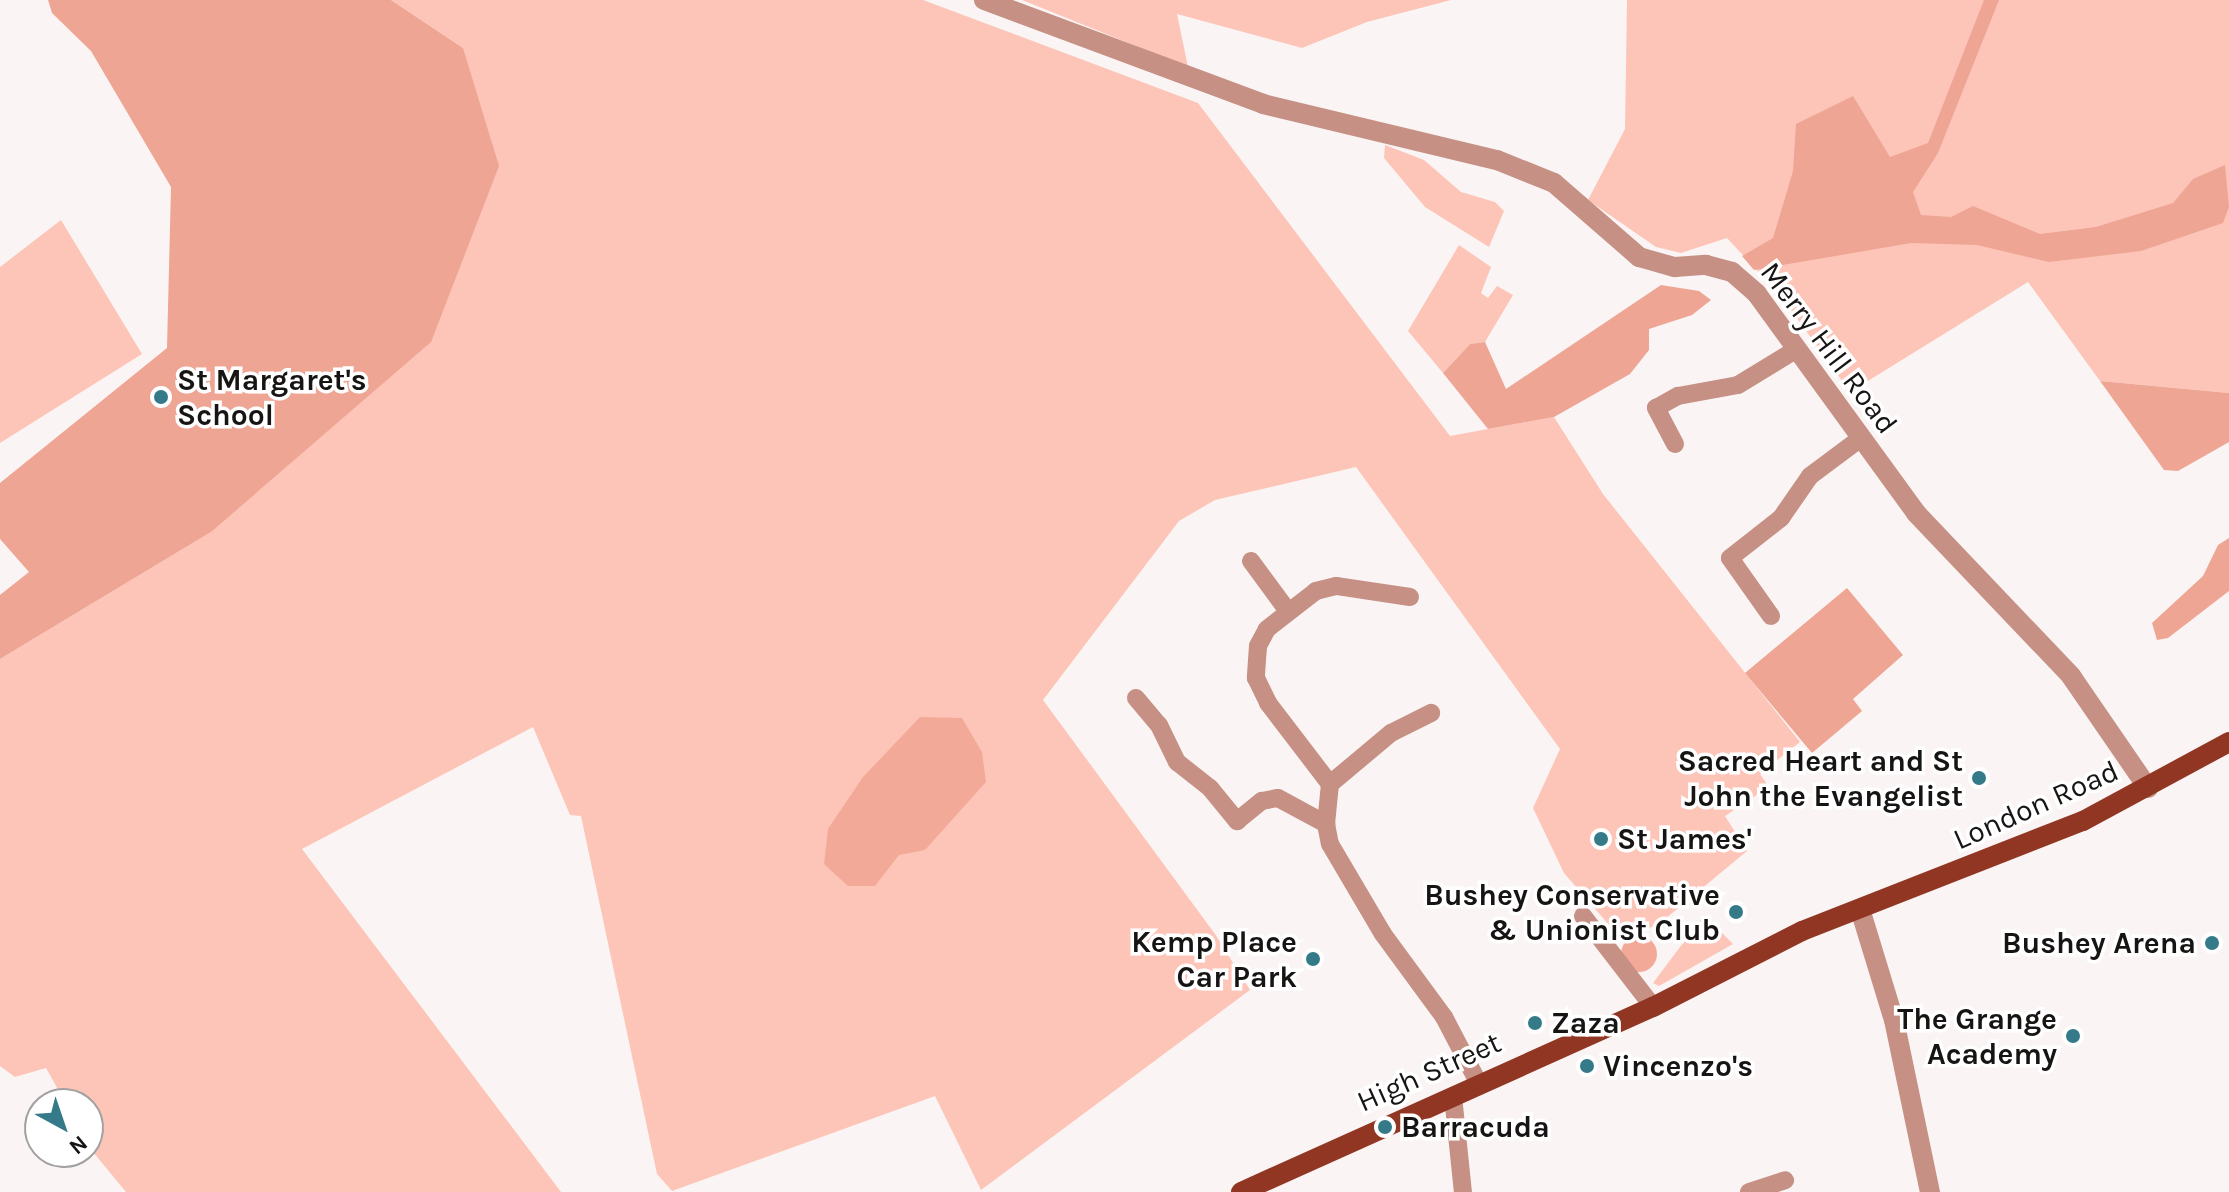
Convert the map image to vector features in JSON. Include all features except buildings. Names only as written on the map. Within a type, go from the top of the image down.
[{"type":"main road","name":"London Road","points":[[1860,909],[1974,867],[2148,788],[2229,742]]},
{"type":"main road","name":"High Street","points":[[1241,1192],[1653,1007],[1757,950],[1860,909]]},
{"type":"street","name":"Merry Hill Road","points":[[984,0],[1222,91],[1497,160],[1554,183],[1639,257],[1675,267],[1706,265],[1732,272],[1757,294],[1916,513],[2071,676],[2148,788]]},
{"type":"street","points":[[1675,444],[1656,408],[1678,396],[1738,385],[1797,349]]},
{"type":"street","points":[[1771,616],[1730,558],[1781,518],[1810,476],[1861,438]]},
{"type":"street","points":[[1251,561],[1287,610]]},
{"type":"street","points":[[1410,597],[1336,586],[1316,591],[1287,610],[1258,646],[1256,678],[1268,703],[1330,784],[1326,824],[1335,853],[1398,956],[1444,1017],[1479,1084]]},
{"type":"street","points":[[1136,698],[1159,725],[1177,762],[1210,788],[1237,821],[1262,801],[1278,798],[1326,824]]},
{"type":"street","points":[[1330,784],[1391,733],[1431,713]]},
{"type":"street","points":[[1860,909],[1894,1020],[1930,1192]]},
{"type":"street","points":[[1583,916],[1653,1007]]},
{"type":"street","points":[[1453,1096],[1463,1192]]},
{"type":"street","points":[[1749,1192],[1785,1180]]},
{"type":"shaded area","name":"St Margaret's School","points":[[48,0],[391,0],[463,48],[499,166],[431,342],[211,532],[0,659],[0,595],[29,572],[0,539],[0,483],[167,348],[171,187],[91,51],[52,13]]},
{"type":"shaded area","points":[[391,0],[923,0],[1198,103],[1450,436],[1554,417],[1603,494],[1800,742],[1760,774],[1769,787],[1725,816],[1747,851],[1659,924],[1634,934],[1616,933],[1564,873],[1533,808],[1560,749],[1356,467],[1215,500],[1179,521],[1043,700],[1215,934],[1250,990],[981,1190],[935,1096],[672,1191],[657,1174],[581,816],[570,815],[533,727],[302,849],[561,1192],[126,1192],[104,1165],[104,1088],[57,1088],[46,1068],[15,1077],[0,1066],[0,659],[211,532],[463,48]]},
{"type":"shaded area","points":[[1022,0],[1451,0],[1367,22],[1302,48],[1177,14],[1188,67]]},
{"type":"shaded area","points":[[1627,0],[2229,0],[2229,393],[2100,381],[2028,282],[1850,392],[1781,296],[1727,238],[1681,253],[1656,247],[1588,200],[1625,129]]},
{"type":"shaded area","points":[[1984,0],[1999,0],[1938,153],[1913,192],[1921,215],[1951,217],[1973,206],[2040,234],[2096,227],[2173,203],[2193,179],[2225,165],[2229,207],[2223,223],[2141,251],[2049,262],[1977,245],[1911,243],[1754,270],[1742,256],[1773,238],[1793,171],[1796,124],[1853,96],[1890,157],[1928,143]]},
{"type":"shaded area","points":[[1385,145],[1424,160],[1461,192],[1495,202],[1504,211],[1489,247],[1425,207],[1384,158]]},
{"type":"shaded area","points":[[61,220],[142,354],[0,443],[0,267]]},
{"type":"shaded area","points":[[1459,245],[1491,267],[1481,293],[1488,298],[1497,286],[1513,295],[1485,342],[1470,344],[1443,373],[1408,331]]},
{"type":"shaded area","points":[[1661,285],[1699,291],[1711,300],[1692,315],[1649,329],[1649,350],[1630,374],[1554,417],[1488,429],[1443,373],[1470,344],[1485,342],[1506,389]]},
{"type":"shaded area","points":[[2100,381],[2229,393],[2229,442],[2178,471],[2164,470]]},
{"type":"shaded area","points":[[2229,538],[2229,591],[2168,638],[2157,640],[2152,623],[2203,576],[2218,545]]},
{"type":"shaded area","points":[[1847,588],[1903,655],[1853,699],[1862,711],[1812,753],[1745,673]]},
{"type":"shaded area","points":[[920,717],[962,718],[982,752],[986,782],[925,850],[899,855],[875,886],[848,886],[824,864],[828,829],[863,777]]},
{"type":"shaded area","points":[[1704,915],[1733,944],[1659,986],[1653,983]]},
{"type":"shaded area","points":[[1639,936],[1652,941],[1657,954],[1652,967],[1639,972],[1626,967],[1621,954],[1626,941]]},
{"type":"place","name":"St Margaret's School","points":[[161,397]]},
{"type":"place","name":"Sacred Heart and St John the Evangelist","points":[[1979,778]]},
{"type":"place","name":"St James'","points":[[1601,839]]},
{"type":"place","name":"Bushey Conservative & Unionist Club","points":[[1736,912]]},
{"type":"place","name":"Bushey Arena","points":[[2212,943]]},
{"type":"place","name":"Kemp Place Car Park","points":[[1313,959]]},
{"type":"place","name":"Zaza","points":[[1535,1023]]},
{"type":"place","name":"The Grange Academy","points":[[2073,1036]]},
{"type":"place","name":"Vincenzo's","points":[[1587,1066]]},
{"type":"place","name":"Barracuda","points":[[1385,1127]]}]
